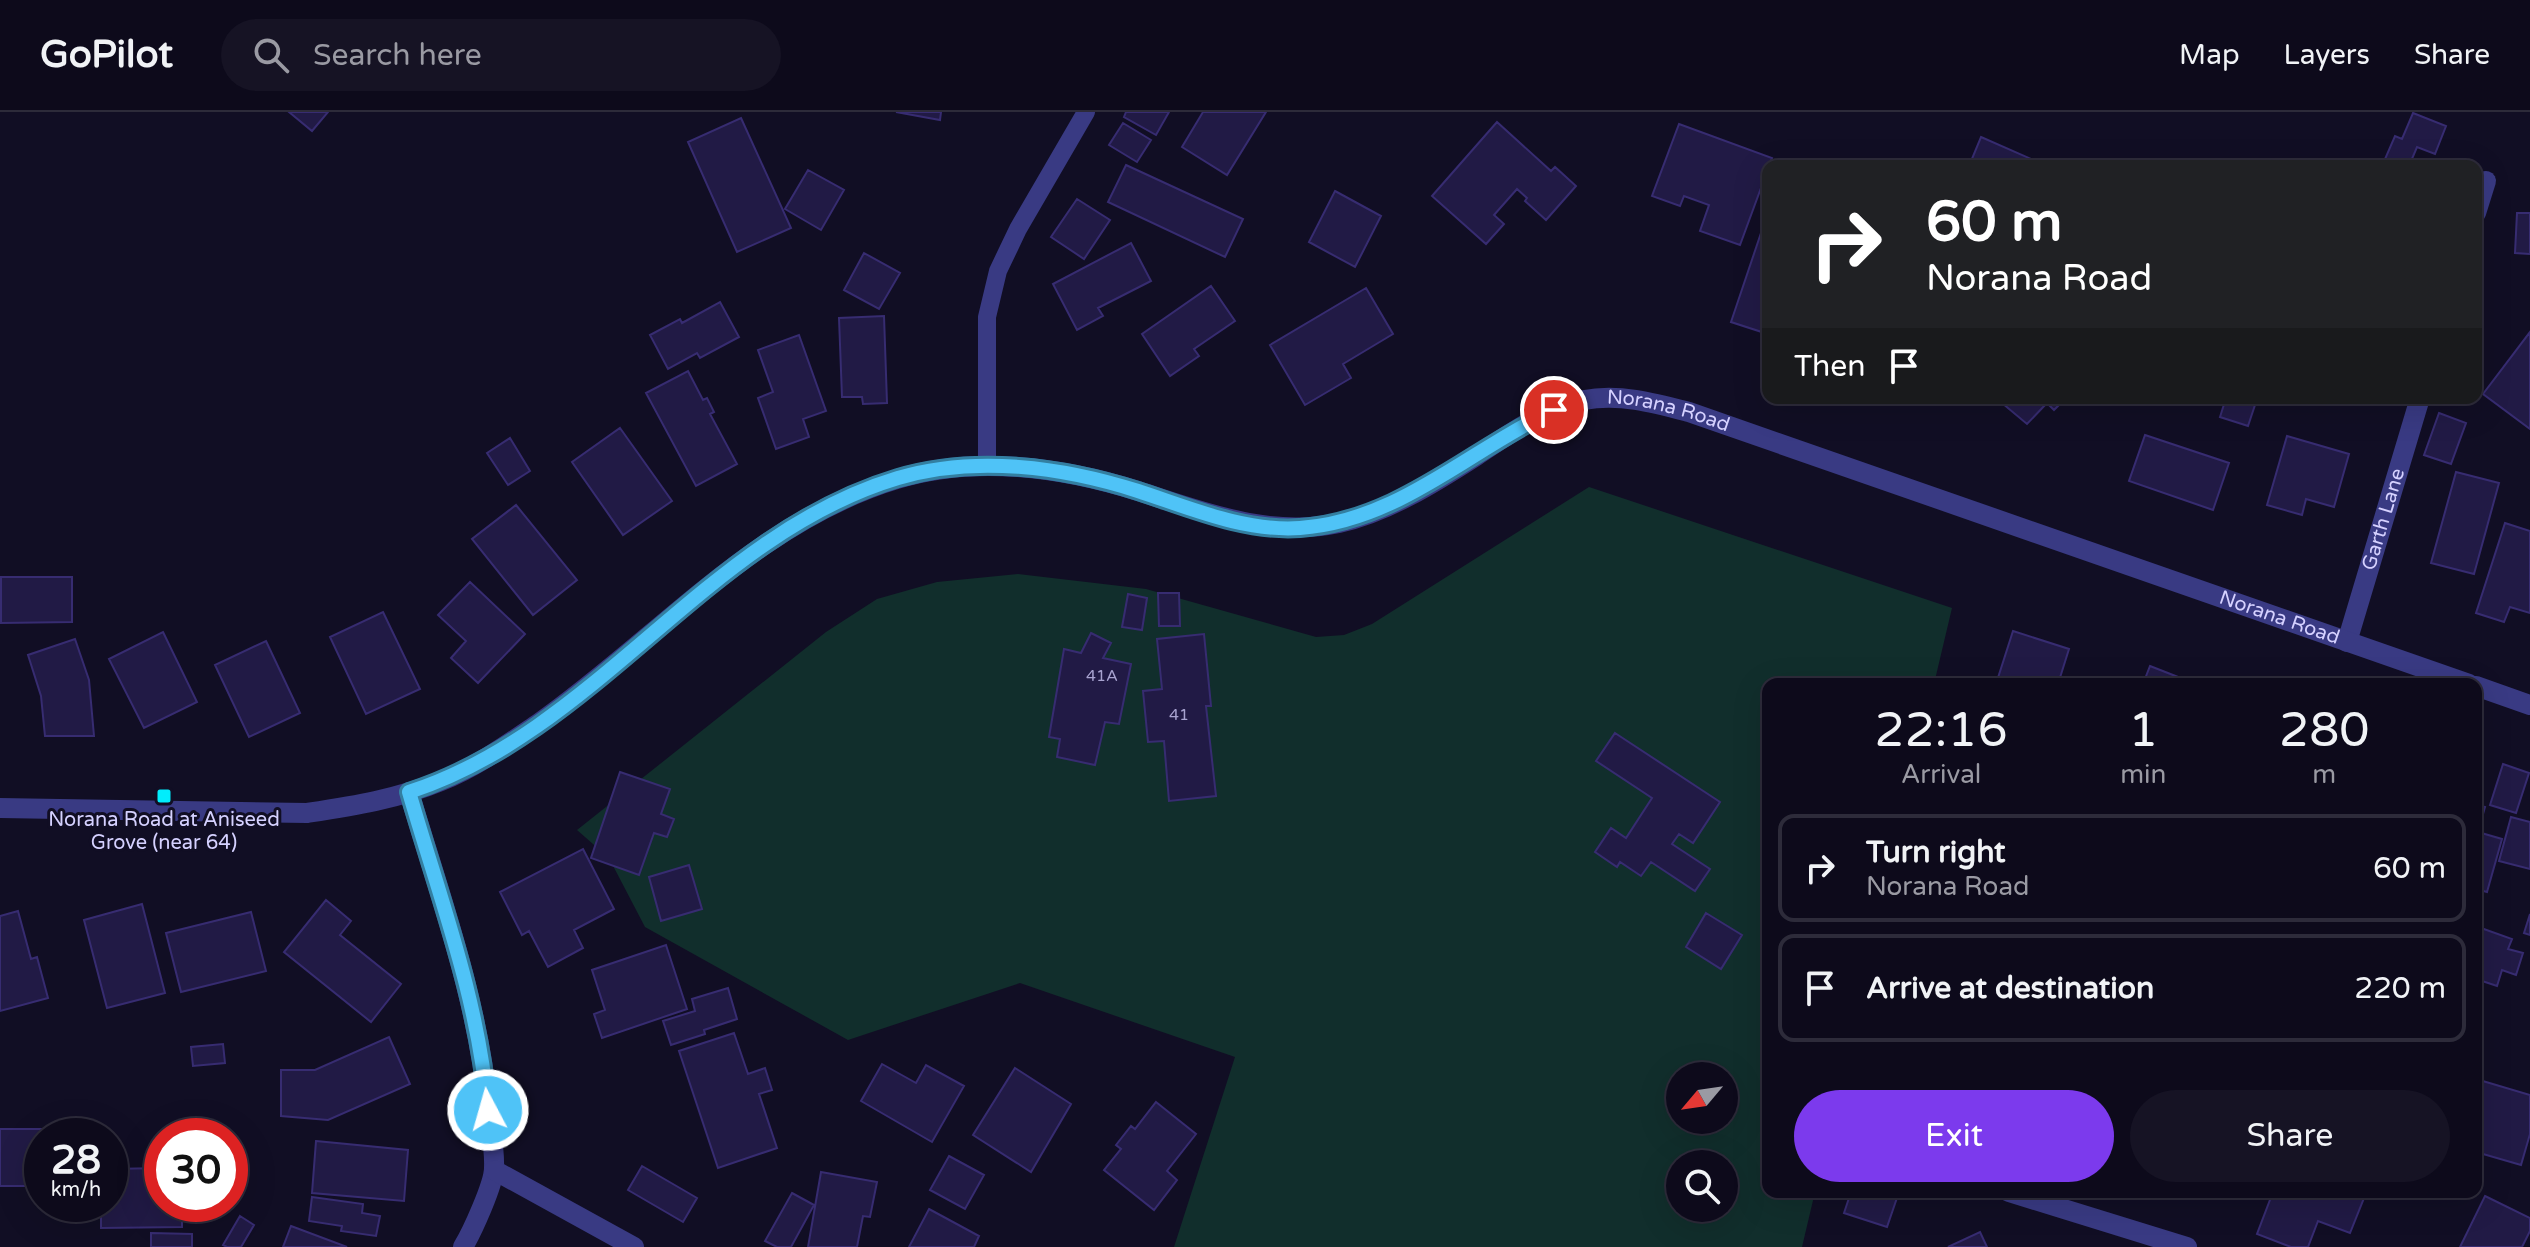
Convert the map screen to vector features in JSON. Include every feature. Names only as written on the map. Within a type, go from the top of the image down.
[{"type":"street","points":[[2482,194],[2486,181]]},
{"type":"street","name":"Norana Road","points":[[0,808],[307,813],[409,792],[451,777],[511,742],[611,669],[747,555],[798,521],[850,494],[901,477],[942,470],[1022,467],[1068,473],[1259,527],[1299,528],[1340,523],[1381,509],[1453,471],[1521,426],[1554,410],[1584,400],[1619,398],[1649,401],[1689,412],[2452,678]]},
{"type":"street","name":"Garth Lane","points":[[2347,642],[2418,404]]},
{"type":"street","points":[[2482,688],[2530,705]]},
{"type":"street","points":[[409,792],[477,1023],[494,1170],[463,1247]]},
{"type":"street","points":[[494,1170],[634,1247]]},
{"type":"street","points":[[2028,1198],[2187,1247]]},
{"type":"lane","points":[[987,467],[987,317],[998,271],[1018,229],[1086,112]]},
{"type":"green space","points":[[1589,487],[1952,608],[1935,678],[1762,678],[1762,1198],[1814,1198],[1802,1247],[1174,1247],[1235,1057],[1020,983],[848,1040],[645,927],[609,858],[577,830],[826,632],[877,599],[937,582],[1018,574],[1146,589],[1316,637],[1344,635],[1372,624]]},
{"type":"building","points":[[289,112],[328,112],[312,131]]},
{"type":"building","points":[[896,112],[941,112],[940,120]]},
{"type":"building","points":[[1126,112],[1169,112],[1156,135],[1124,117]]},
{"type":"building","points":[[1203,112],[1266,112],[1227,175],[1182,147]]},
{"type":"building","points":[[2413,113],[2446,126],[2435,154],[2417,147],[2412,160],[2385,160],[2395,136],[2402,139]]},
{"type":"building","points":[[741,118],[791,228],[737,252],[688,142]]},
{"type":"building","points":[[1497,122],[1551,171],[1555,167],[1576,186],[1546,220],[1517,189],[1494,215],[1504,224],[1486,244],[1432,196]]},
{"type":"building","points":[[1123,123],[1151,140],[1137,162],[1109,145]]},
{"type":"building","points":[[1679,124],[1772,158],[1762,160],[1762,185],[1740,245],[1700,231],[1709,205],[1684,196],[1680,206],[1652,196]]},
{"type":"building","points":[[1981,137],[2033,160],[1971,160]]},
{"type":"building","points":[[1126,165],[1243,219],[1225,257],[1108,202]]},
{"type":"building","points":[[808,170],[844,190],[821,230],[785,209]]},
{"type":"building","points":[[1335,191],[1381,216],[1355,267],[1309,242]]},
{"type":"building","points":[[1077,199],[1110,220],[1084,259],[1051,237]]},
{"type":"building","points":[[2517,213],[2530,213],[2530,254],[2515,253]]},
{"type":"building","points":[[1762,230],[1762,332],[1731,322]]},
{"type":"building","points":[[1131,243],[1151,281],[1098,308],[1103,316],[1077,330],[1053,284]]},
{"type":"building","points":[[864,253],[900,273],[879,309],[844,290]]},
{"type":"building","points":[[1211,286],[1235,321],[1194,349],[1199,356],[1170,376],[1142,334]]},
{"type":"building","points":[[1366,288],[1393,334],[1343,364],[1351,378],[1305,405],[1270,345]]},
{"type":"building","points":[[720,302],[739,337],[700,358],[697,353],[668,369],[650,335],[680,319],[682,323]]},
{"type":"building","points":[[884,316],[887,403],[863,404],[862,397],[842,397],[839,318]]},
{"type":"building","points":[[2530,332],[2530,429],[2483,394]]},
{"type":"building","points":[[799,335],[826,411],[803,419],[809,437],[776,449],[758,398],[773,392],[758,350]]},
{"type":"building","points":[[688,371],[703,400],[707,398],[714,412],[710,414],[737,464],[696,486],[646,393]]},
{"type":"building","points":[[2003,404],[2046,404],[2027,424]]},
{"type":"building","points":[[2224,404],[2255,404],[2248,426],[2220,417]]},
{"type":"building","points":[[2439,413],[2466,423],[2451,464],[2424,455]]},
{"type":"building","points":[[620,428],[672,501],[623,535],[572,462]]},
{"type":"building","points":[[2145,435],[2229,463],[2213,510],[2129,481]]},
{"type":"building","points":[[2287,436],[2349,454],[2334,507],[2306,499],[2302,515],[2267,505]]},
{"type":"building","points":[[510,438],[530,471],[508,485],[487,453]]},
{"type":"building","points":[[2456,472],[2499,483],[2474,574],[2431,563]]},
{"type":"building","points":[[516,505],[577,580],[533,615],[472,539]]},
{"type":"building","points":[[2505,523],[2530,531],[2530,613],[2510,607],[2504,622],[2476,613]]},
{"type":"building","points":[[1,577],[72,577],[72,622],[1,623]]},
{"type":"building","points":[[470,582],[525,634],[478,683],[451,658],[466,641],[438,615]]},
{"type":"building","points":[[1158,593],[1179,593],[1180,626],[1159,626]]},
{"type":"building","points":[[1128,594],[1147,598],[1142,630],[1122,627]]},
{"type":"building","points":[[383,612],[420,689],[366,714],[330,637]]},
{"type":"building","points":[[2013,631],[2069,649],[2060,678],[1998,678]]},
{"type":"building","points":[[163,632],[197,702],[144,728],[109,659]]},
{"type":"building","points":[[1091,633],[1111,643],[1103,658],[1131,664],[1119,724],[1105,722],[1095,765],[1057,757],[1060,739],[1049,737],[1064,649],[1081,653]]},
{"type":"building","points":[[1204,634],[1211,706],[1206,706],[1216,796],[1169,801],[1164,741],[1148,742],[1143,691],[1162,689],[1157,639]]},
{"type":"building","points":[[75,639],[89,680],[94,736],[45,736],[41,696],[28,655]]},
{"type":"building","points":[[266,641],[300,713],[249,737],[215,665]]},
{"type":"building","points":[[2150,666],[2181,678],[2145,678]]},
{"type":"building","points":[[1615,733],[1720,802],[1693,843],[1679,834],[1672,844],[1710,869],[1695,891],[1651,862],[1641,876],[1620,862],[1617,867],[1595,852],[1611,828],[1626,838],[1652,798],[1596,761]]},
{"type":"building","points":[[2503,764],[2529,773],[2516,813],[2490,805]]},
{"type":"building","points":[[620,772],[670,789],[661,814],[674,819],[667,837],[654,833],[639,875],[591,858]]},
{"type":"building","points":[[2511,817],[2530,822],[2530,869],[2499,861]]},
{"type":"building","points":[[2482,833],[2502,839],[2487,892],[2482,891]]},
{"type":"building","points":[[583,849],[614,909],[574,930],[583,948],[548,967],[529,931],[522,935],[500,892]]},
{"type":"building","points":[[689,865],[702,909],[661,921],[649,877]]},
{"type":"building","points":[[326,900],[351,921],[340,935],[401,984],[371,1022],[284,952]]},
{"type":"building","points":[[142,904],[165,993],[107,1008],[84,920]]},
{"type":"building","points":[[18,911],[31,959],[37,957],[48,998],[0,1011],[0,916]]},
{"type":"building","points":[[251,912],[266,971],[181,992],[166,933]]},
{"type":"building","points":[[1706,913],[1742,935],[1721,969],[1686,947]]},
{"type":"building","points":[[2530,914],[2530,935],[2524,933]]},
{"type":"building","points":[[2482,928],[2512,939],[2508,949],[2523,953],[2516,975],[2502,970],[2497,986],[2482,981]]},
{"type":"building","points":[[666,945],[687,1009],[602,1038],[594,1014],[605,1010],[592,970]]},
{"type":"building","points":[[728,988],[737,1019],[671,1045],[663,1021],[695,1011],[692,999]]},
{"type":"building","points":[[734,1033],[748,1074],[765,1068],[772,1090],[759,1094],[777,1148],[718,1168],[679,1051]]},
{"type":"building","points":[[389,1037],[410,1084],[328,1120],[281,1116],[281,1070],[315,1070]]},
{"type":"building","points":[[223,1044],[225,1063],[193,1066],[191,1047]]},
{"type":"building","points":[[882,1064],[916,1083],[926,1065],[964,1086],[932,1142],[861,1101]]},
{"type":"building","points":[[1015,1068],[1071,1104],[1031,1172],[973,1135]]},
{"type":"building","points":[[2482,1081],[2530,1095],[2530,1134],[2521,1165],[2482,1154]]},
{"type":"building","points":[[1156,1102],[1196,1134],[1167,1171],[1177,1180],[1154,1210],[1104,1170],[1121,1149],[1116,1145],[1131,1126],[1135,1129]]},
{"type":"building","points":[[0,1129],[24,1129],[24,1186],[0,1186]]},
{"type":"building","points":[[316,1141],[408,1150],[404,1201],[312,1193]]},
{"type":"building","points":[[949,1156],[984,1175],[965,1209],[930,1190]]},
{"type":"building","points":[[642,1166],[697,1198],[683,1222],[628,1190]]},
{"type":"building","points":[[144,1168],[144,1222],[182,1222],[182,1227],[101,1228],[101,1222],[128,1222],[128,1169]]},
{"type":"building","points":[[821,1172],[877,1182],[870,1217],[863,1216],[857,1247],[808,1247]]},
{"type":"building","points":[[792,1193],[814,1205],[791,1247],[777,1247],[765,1241]]},
{"type":"building","points":[[2485,1196],[2530,1218],[2530,1231],[2522,1247],[2460,1247]]},
{"type":"building","points":[[312,1197],[363,1204],[362,1213],[380,1216],[376,1236],[341,1231],[342,1226],[309,1221]]},
{"type":"building","points":[[1849,1198],[1897,1198],[1887,1227],[1844,1213]]},
{"type":"building","points":[[2271,1198],[2364,1198],[2350,1233],[2318,1221],[2308,1247],[2291,1247],[2257,1234]]},
{"type":"building","points":[[929,1209],[979,1236],[974,1247],[909,1247]]},
{"type":"building","points":[[248,1221],[254,1225],[241,1247],[223,1245],[236,1222]]},
{"type":"building","points":[[291,1226],[347,1247],[283,1247]]},
{"type":"building","points":[[1980,1232],[1987,1247],[1948,1247]]},
{"type":"building","points":[[151,1233],[192,1234],[192,1247],[151,1247]]},
{"type":"place","name":"Norana Road at Aniseed Grove (near 64)","points":[[164,796]]},
{"type":"route","points":[[488,1110],[477,1023],[409,792],[471,767],[553,713],[611,669],[747,555],[798,521],[850,494],[901,477],[942,470],[1022,467],[1068,473],[1259,527],[1299,528],[1340,523],[1381,509],[1415,492],[1521,426],[1554,410]]}]
